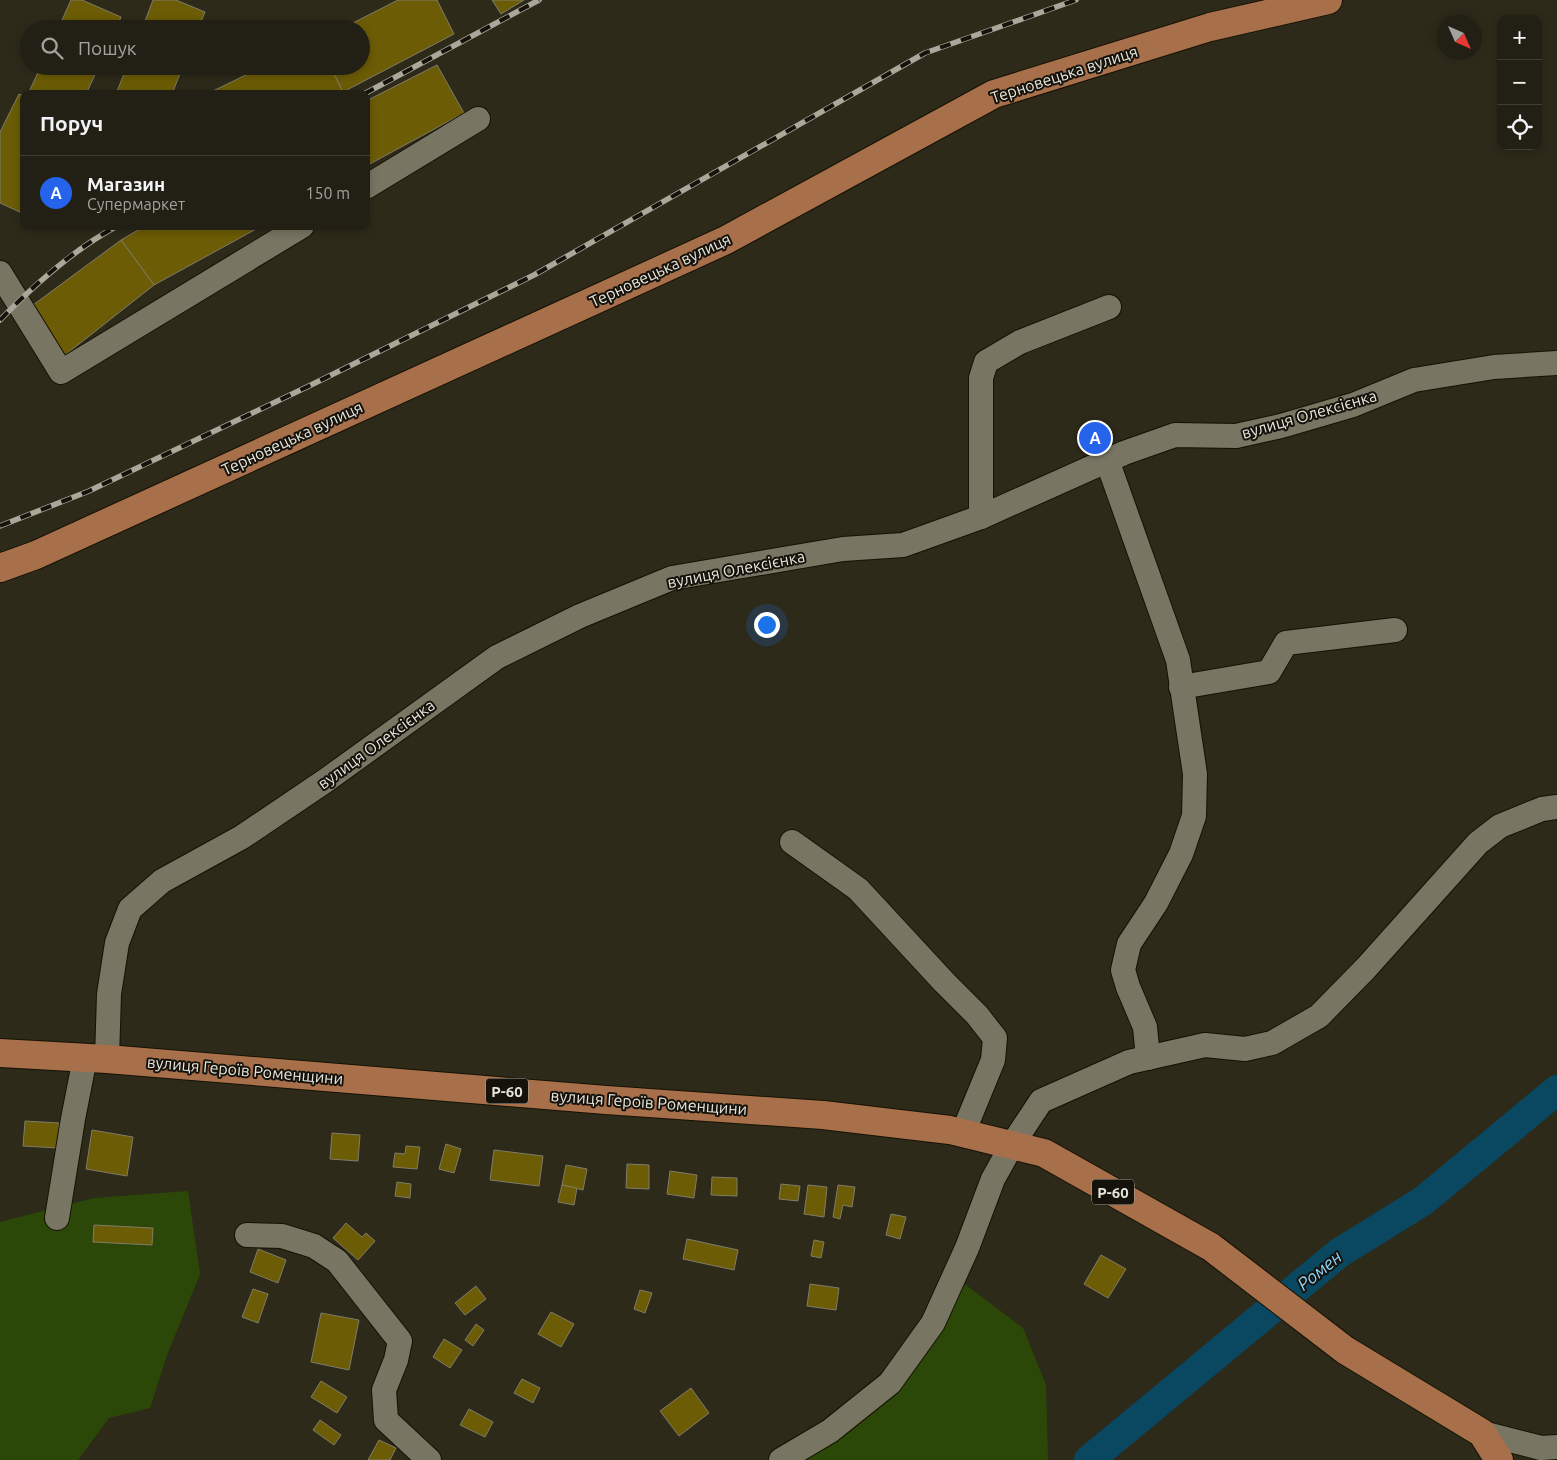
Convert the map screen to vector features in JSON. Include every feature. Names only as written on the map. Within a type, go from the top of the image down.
[{"type":"main road","name":"Терновецька вулиця","points":[[0,568],[36,555],[726,240],[994,94],[1210,27],[1328,0]]},
{"type":"main road","name":"вулиця Героїв Роменщини","points":[[0,1053],[96,1058],[606,1100],[823,1115],[950,1130],[1044,1153],[1210,1247],[1345,1350],[1482,1434]]},
{"type":"main road","name":"Р-60","points":[[1482,1434],[1498,1460]]},
{"type":"street","points":[[370,185],[478,119]]},
{"type":"street","points":[[0,273],[61,372],[295,230]]},
{"type":"street","points":[[981,517],[980,378],[986,362],[1020,342],[1108,307]]},
{"type":"street","name":"вулиця Олексієнка","points":[[57,1218],[73,1119],[96,1058],[117,943],[130,909],[162,881],[242,837],[325,781],[497,657],[580,616],[672,578],[843,548],[903,545],[981,517],[1107,460],[1175,435],[1236,436],[1281,426],[1354,405],[1414,380],[1494,367],[1557,363]]},
{"type":"street","points":[[1107,460],[1178,660],[1195,774],[1194,816],[1181,854],[1156,903],[1130,944],[1123,970],[1145,1027],[1148,1058]]},
{"type":"street","points":[[1181,687],[1269,672],[1286,643],[1395,630]]},
{"type":"street","points":[[781,1460],[830,1431],[890,1383],[933,1323],[967,1248],[993,1179],[1012,1145],[1041,1101],[1129,1062],[1205,1045],[1245,1049],[1272,1043],[1319,1016],[1366,968],[1478,843],[1500,826],[1542,810],[1557,807]]},
{"type":"street","points":[[792,842],[858,889],[977,1015],[995,1038],[993,1060],[963,1133]]},
{"type":"street","points":[[247,1235],[282,1236],[314,1246],[336,1262],[356,1284],[400,1341],[396,1360],[384,1390],[386,1420],[429,1460]]},
{"type":"street","points":[[1482,1434],[1541,1448],[1557,1447]]},
{"type":"green space","points":[[188,1191],[200,1274],[167,1355],[150,1408],[109,1418],[78,1460],[0,1460],[0,1222],[94,1198]]},
{"type":"green space","points":[[962,1282],[1023,1328],[1046,1385],[1048,1460],[786,1460],[856,1420]]},
{"type":"building","points":[[71,0],[82,0],[121,17],[120,20],[62,20]]},
{"type":"building","points":[[153,0],[176,0],[205,12],[202,20],[145,20]]},
{"type":"building","points":[[398,0],[437,0],[454,34],[347,90],[342,90],[334,75],[370,75],[370,20],[359,20]]},
{"type":"building","points":[[492,0],[524,0],[501,14]]},
{"type":"building","points":[[437,65],[464,113],[370,164],[370,99]]},
{"type":"building","points":[[37,75],[95,75],[88,90],[30,90]]},
{"type":"building","points":[[123,75],[179,75],[174,90],[118,90]]},
{"type":"building","points":[[246,75],[334,75],[342,90],[215,90]]},
{"type":"building","points":[[20,94],[20,212],[0,203],[0,132]]},
{"type":"building","points":[[138,230],[254,230],[154,285],[121,240]]},
{"type":"building","points":[[121,240],[154,285],[65,355],[29,308]]},
{"type":"building","points":[[25,1121],[59,1123],[58,1148],[23,1146]]},
{"type":"building","points":[[92,1130],[133,1137],[127,1176],[86,1169]]},
{"type":"building","points":[[332,1133],[360,1135],[358,1161],[330,1159]]},
{"type":"building","points":[[446,1144],[461,1149],[454,1173],[439,1169]]},
{"type":"building","points":[[406,1146],[420,1147],[417,1169],[393,1167],[395,1153],[405,1154]]},
{"type":"building","points":[[494,1150],[543,1156],[539,1186],[490,1180]]},
{"type":"building","points":[[627,1164],[649,1165],[649,1189],[626,1188]]},
{"type":"building","points":[[566,1165],[587,1169],[583,1190],[562,1185]]},
{"type":"building","points":[[670,1171],[697,1175],[694,1198],[667,1194]]},
{"type":"building","points":[[712,1177],[737,1178],[737,1196],[711,1195]]},
{"type":"building","points":[[397,1182],[411,1184],[410,1198],[395,1196]]},
{"type":"building","points":[[781,1184],[800,1186],[798,1201],[779,1199]]},
{"type":"building","points":[[562,1185],[577,1188],[574,1205],[558,1202]]},
{"type":"building","points":[[808,1185],[827,1187],[824,1217],[804,1214]]},
{"type":"building","points":[[838,1185],[855,1187],[852,1207],[843,1205],[840,1219],[833,1217]]},
{"type":"building","points":[[891,1214],[906,1217],[900,1239],[886,1235]]},
{"type":"building","points":[[346,1223],[362,1237],[366,1233],[375,1241],[358,1260],[333,1238]]},
{"type":"building","points":[[94,1225],[153,1228],[152,1245],[93,1242]]},
{"type":"building","points":[[687,1239],[738,1250],[734,1270],[683,1259]]},
{"type":"building","points":[[814,1240],[824,1242],[821,1258],[811,1256]]},
{"type":"building","points":[[258,1249],[286,1260],[278,1283],[250,1272]]},
{"type":"building","points":[[1101,1255],[1126,1269],[1108,1298],[1084,1284]]},
{"type":"building","points":[[810,1284],[839,1288],[836,1310],[807,1306]]},
{"type":"building","points":[[476,1286],[486,1299],[465,1315],[455,1303]]},
{"type":"building","points":[[253,1289],[268,1294],[258,1323],[242,1317]]},
{"type":"building","points":[[640,1290],[652,1293],[645,1313],[634,1309]]},
{"type":"building","points":[[551,1312],[574,1324],[561,1347],[538,1334]]},
{"type":"building","points":[[321,1313],[359,1320],[349,1370],[311,1362]]},
{"type":"building","points":[[476,1324],[484,1330],[473,1346],[465,1340]]},
{"type":"building","points":[[444,1339],[462,1350],[450,1368],[433,1357]]},
{"type":"building","points":[[522,1379],[540,1388],[533,1403],[514,1393]]},
{"type":"building","points":[[321,1381],[347,1397],[337,1413],[311,1397]]},
{"type":"building","points":[[691,1388],[709,1413],[679,1436],[660,1411]]},
{"type":"building","points":[[469,1409],[493,1422],[485,1437],[460,1425]]},
{"type":"building","points":[[320,1420],[341,1435],[334,1445],[313,1430]]},
{"type":"building","points":[[379,1440],[396,1448],[390,1460],[368,1460]]},
{"type":"waterway","name":"Ромен","points":[[1089,1460],[1339,1253],[1423,1201],[1557,1090]]},
{"type":"railway","points":[[370,91],[539,0]]},
{"type":"railway","points":[[0,526],[89,491],[311,385],[534,275],[925,53],[1076,0]]},
{"type":"railway","points":[[0,320],[55,268],[110,230]]},
{"type":"place","name":"Магазин","points":[[1095,438]]}]
